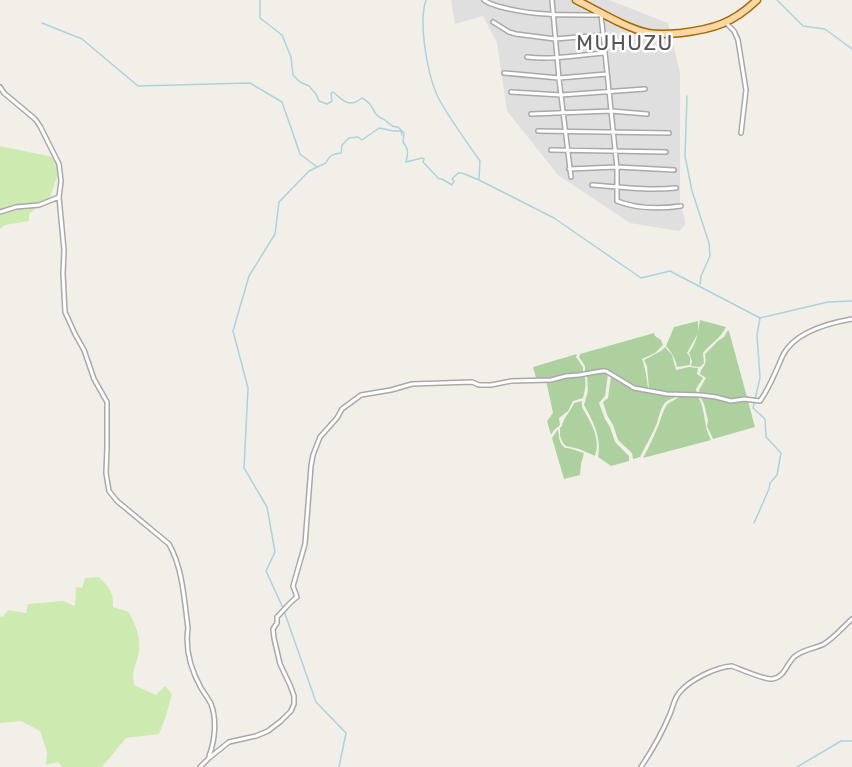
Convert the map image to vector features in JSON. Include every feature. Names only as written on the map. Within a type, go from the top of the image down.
[{"type":"main road","points":[[576,0],[601,14],[655,34],[702,30],[726,23],[744,12],[757,0]]},
{"type":"street","points":[[484,0],[488,4],[520,12],[553,15],[601,14],[617,167],[617,201],[656,208],[681,206]]},
{"type":"street","points":[[552,0],[571,177]]},
{"type":"street","points":[[493,22],[516,34],[555,39],[603,35]]},
{"type":"street","points":[[726,23],[734,31],[738,40],[746,90],[741,133]]},
{"type":"street","points":[[527,57],[605,53]]},
{"type":"street","points":[[504,73],[559,78],[607,74]]},
{"type":"street","points":[[511,92],[561,95],[645,89]]},
{"type":"street","points":[[0,90],[35,119],[59,164],[65,312],[84,350],[94,379],[107,402],[106,473],[109,491],[117,501],[169,544],[177,561],[186,606],[190,665],[213,711],[213,742],[209,758]]},
{"type":"street","points":[[531,114],[611,111],[647,114]]},
{"type":"street","points":[[538,131],[669,133]]},
{"type":"street","points":[[551,150],[666,152]]},
{"type":"street","points":[[570,169],[617,167],[674,170]]},
{"type":"street","points":[[592,186],[676,188]]},
{"type":"street","points":[[0,212],[39,204],[59,197]]},
{"type":"street","points":[[200,767],[231,741],[268,731],[281,722],[294,704],[292,691],[278,660],[273,630],[283,608],[297,597],[293,586],[305,544],[311,466],[317,444],[342,409],[355,398],[412,384],[457,382],[491,385],[516,380],[551,380],[602,371],[608,372],[634,388],[667,394],[716,397],[731,401],[744,399],[760,401],[783,355],[796,341],[810,332],[852,319]]},
{"type":"street","points":[[641,767],[670,713],[675,698],[687,685],[710,671],[727,666],[767,679],[774,679],[783,674],[798,654],[824,644],[852,619]]},
{"type":"shaded area","points":[[451,0],[609,0],[668,23],[680,73],[680,203],[685,225],[679,231],[630,223],[558,175],[507,111],[497,43],[483,16],[455,24]]},
{"type":"green space","points":[[0,146],[57,158],[60,168],[50,197],[29,214],[29,221],[5,225],[0,229]]},
{"type":"green space","points":[[700,320],[726,327],[703,353],[704,363],[700,367],[691,366],[689,353],[696,341]]},
{"type":"green space","points":[[698,321],[698,333],[687,353],[690,357],[690,365],[677,367],[666,346],[674,327]]},
{"type":"green space","points":[[728,330],[747,397],[733,399],[699,393],[706,378],[700,374],[705,363],[705,354],[724,337]]},
{"type":"green space","points":[[654,333],[663,345],[655,353],[642,359],[648,388],[634,388],[604,370],[585,372],[580,354]]},
{"type":"green space","points":[[665,347],[672,355],[676,370],[689,367],[698,368],[697,374],[703,378],[696,389],[697,394],[671,394],[649,389],[647,366],[644,360]]},
{"type":"green space","points":[[577,354],[576,357],[583,367],[583,373],[536,378],[533,367]]},
{"type":"green space","points":[[604,372],[608,374],[605,396],[599,403],[615,442],[629,456],[629,461],[611,466],[598,457],[598,436],[584,405],[588,391],[587,375]]},
{"type":"green space","points":[[584,374],[586,383],[583,398],[573,401],[568,411],[559,418],[560,425],[551,435],[547,421],[553,413],[546,380]]},
{"type":"green space","points":[[611,376],[633,390],[676,397],[664,404],[640,457],[633,459],[632,453],[618,440],[607,415],[603,402],[608,398]]},
{"type":"green space","points":[[682,395],[698,396],[711,440],[643,458],[666,406]]},
{"type":"green space","points":[[700,396],[733,402],[748,401],[755,427],[713,439],[707,426],[708,420]]},
{"type":"green space","points":[[582,401],[582,407],[595,435],[597,446],[595,456],[566,446],[560,436],[560,428],[574,403]]},
{"type":"green space","points":[[558,429],[560,442],[565,448],[584,453],[580,475],[564,479],[552,438]]},
{"type":"green space","points":[[99,577],[110,590],[113,607],[129,612],[137,631],[139,646],[134,670],[134,685],[156,695],[165,686],[172,694],[165,719],[159,734],[126,738],[102,767],[62,767],[58,762],[46,765],[47,752],[40,731],[21,721],[0,723],[0,616],[3,617],[8,610],[26,613],[28,604],[63,601],[75,606],[76,587],[82,588],[85,578]]},
{"type":"waterway","points":[[260,0],[260,18],[282,35],[291,57],[293,75],[300,82],[309,86],[319,101],[327,104],[332,101],[333,92],[349,103],[362,98],[366,100],[378,116],[404,133],[403,142],[408,152],[406,162],[424,159],[423,162],[439,179],[452,185],[454,181],[452,179],[458,173],[462,173],[479,180],[554,218],[641,278],[670,271],[760,318],[828,302],[852,301]]},
{"type":"waterway","points":[[426,0],[423,22],[425,50],[431,78],[439,99],[480,161],[479,179]]},
{"type":"waterway","points":[[777,0],[803,26],[825,29],[852,49]]},
{"type":"waterway","points":[[42,23],[82,39],[138,86],[250,83],[282,102],[300,154],[317,167]]},
{"type":"waterway","points":[[687,96],[685,156],[692,191],[709,243],[710,256],[700,284]]},
{"type":"waterway","points":[[339,767],[346,733],[316,702],[283,608],[266,571],[275,552],[267,507],[244,468],[248,388],[233,331],[249,276],[275,234],[279,202],[309,171],[326,163],[331,156],[341,153],[342,145],[349,138],[358,137],[362,140],[379,128],[401,131],[402,135]]},
{"type":"waterway","points":[[754,523],[770,483],[777,475],[781,453],[766,437],[765,419],[753,408],[760,378],[757,335],[760,318]]},
{"type":"waterway","points":[[797,767],[841,741],[852,741]]},
{"type":"district","name":"MUHUZU","points":[[625,43]]}]
